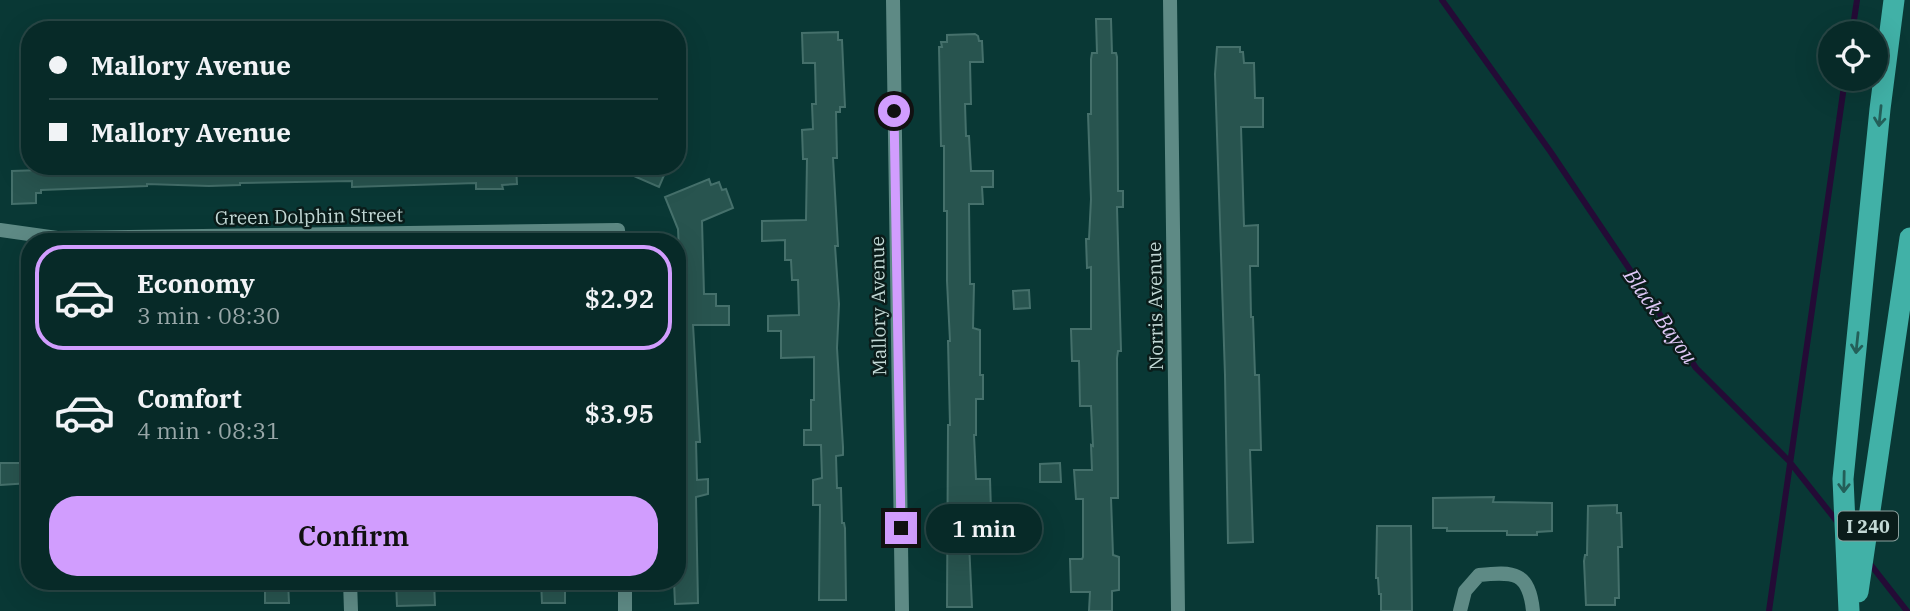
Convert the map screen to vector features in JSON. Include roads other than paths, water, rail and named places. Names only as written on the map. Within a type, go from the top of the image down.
[{"type":"highway","points":[[1849,611],[1843,480],[1880,109],[1894,0]]},
{"type":"highway","name":"I 240","points":[[1855,611],[1910,238]]},
{"type":"street","name":"Mallory Avenue","points":[[893,0],[902,611]]},
{"type":"street","name":"Norris Avenue","points":[[1170,0],[1178,611]]},
{"type":"street","name":"Green Dolphin Street","points":[[0,230],[21,233]]},
{"type":"street","points":[[1460,611],[1465,591],[1479,575],[1511,573],[1523,579],[1531,592],[1533,611]]},
{"type":"street","points":[[350,590],[351,611]]},
{"type":"street","points":[[625,590],[625,611]]},
{"type":"waterway","name":"Black Bayou","points":[[1442,0],[1550,151],[1696,368],[1789,461],[1839,524]]},
{"type":"waterway","points":[[1854,21],[1857,0]]},
{"type":"waterway","points":[[1769,611],[1843,91]]},
{"type":"waterway","name":"Black Bayou","points":[[1867,560],[1907,611]]}]
